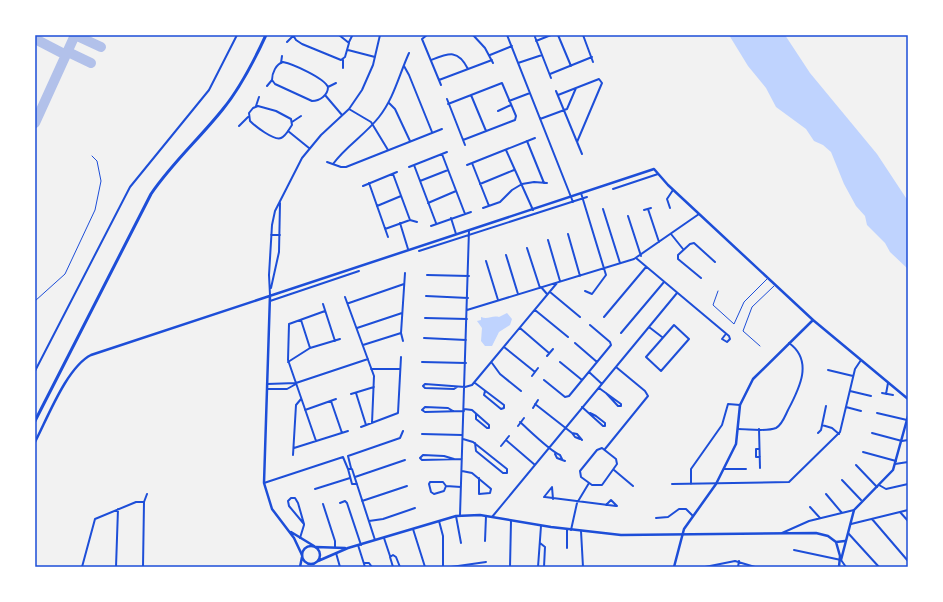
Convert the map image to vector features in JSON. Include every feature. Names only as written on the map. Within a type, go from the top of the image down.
[{"type":"highway","points":[[35,421],[152,194],[168,171],[229,101],[246,75],[266,35]]},
{"type":"street","points":[[35,371],[40,364],[130,187],[209,90],[237,35]]},
{"type":"street","points":[[286,42],[293,35],[296,40],[320,53],[338,60],[343,60]]},
{"type":"street","points":[[339,35],[349,42]]},
{"type":"street","points":[[271,289],[269,275],[273,218],[296,168],[309,148],[349,109],[362,90],[375,58],[380,35]]},
{"type":"street","points":[[427,35],[422,38],[441,85]]},
{"type":"street","points":[[473,35],[483,44],[493,63]]},
{"type":"street","points":[[507,35],[573,202]]},
{"type":"street","points":[[536,41],[551,35]]},
{"type":"street","points":[[558,35],[571,66]]},
{"type":"street","points":[[583,35],[593,62]]},
{"type":"street","points":[[343,68],[343,60],[352,36]]},
{"type":"street","points":[[535,37],[551,78]]},
{"type":"street","points":[[490,55],[512,46]]},
{"type":"street","points":[[348,50],[375,58]]},
{"type":"street","points":[[333,164],[345,149],[373,124],[389,102],[409,53]]},
{"type":"street","points":[[431,61],[446,55],[454,54],[463,60],[468,69]]},
{"type":"street","points":[[518,64],[542,55]]},
{"type":"street","points":[[267,86],[272,80],[277,66],[281,63],[282,56]]},
{"type":"street","points":[[550,74],[592,57]]},
{"type":"street","points":[[439,80],[492,60]]},
{"type":"street","points":[[281,63],[286,63],[316,77],[325,82],[328,87]]},
{"type":"street","points":[[404,66],[432,132]]},
{"type":"street","points":[[558,95],[599,79],[602,83],[577,142]]},
{"type":"street","points":[[272,80],[276,84],[312,101],[318,100],[325,95],[328,87],[336,82]]},
{"type":"street","points":[[448,104],[502,83],[516,119],[463,140]]},
{"type":"street","points":[[540,119],[564,111],[567,108],[576,88]]},
{"type":"street","points":[[556,91],[582,154]]},
{"type":"street","points":[[509,101],[530,93]]},
{"type":"street","points":[[325,95],[342,115]]},
{"type":"street","points":[[471,95],[486,131]]},
{"type":"street","points":[[239,126],[256,106],[259,97]]},
{"type":"street","points":[[446,99],[465,145]]},
{"type":"street","points":[[389,102],[395,109],[410,141]]},
{"type":"street","points":[[498,111],[511,105]]},
{"type":"street","points":[[256,106],[280,112],[288,116],[292,122]]},
{"type":"street","points":[[349,109],[367,118],[373,124],[388,150]]},
{"type":"street","points":[[248,117],[254,125],[276,138],[282,138],[288,131],[292,122],[301,116]]},
{"type":"street","points":[[327,162],[344,167],[442,129]]},
{"type":"street","points":[[288,131],[309,148]]},
{"type":"street","points":[[467,165],[534,138]]},
{"type":"street","points":[[484,208],[500,202],[512,190],[522,184],[545,183],[527,141]]},
{"type":"street","points":[[506,150],[533,210]]},
{"type":"street","points":[[408,167],[447,152]]},
{"type":"street","points":[[442,154],[465,214]]},
{"type":"street","points":[[472,163],[489,206]]},
{"type":"street","points":[[414,165],[436,223]]},
{"type":"street","points":[[35,442],[69,376],[76,366],[87,357],[408,249],[533,210],[654,169],[673,190],[774,286],[908,399]]},
{"type":"street","points":[[420,181],[448,170]]},
{"type":"street","points":[[480,184],[514,170]]},
{"type":"street","points":[[363,186],[397,172]]},
{"type":"street","points":[[393,174],[410,220]]},
{"type":"street","points":[[613,189],[658,174]]},
{"type":"street","points":[[369,183],[388,237]]},
{"type":"street","points":[[670,208],[667,199],[673,190]]},
{"type":"street","points":[[428,203],[456,191]]},
{"type":"street","points":[[581,193],[606,276],[593,294],[590,295],[585,291]]},
{"type":"street","points":[[377,206],[401,196]]},
{"type":"street","points":[[419,251],[587,197]]},
{"type":"street","points":[[280,202],[278,260],[270,295],[264,483],[272,509],[281,523],[289,531],[298,545],[302,556],[309,564],[348,548],[460,515],[486,516],[541,526],[621,535],[782,533],[823,534],[836,542],[845,541]]},
{"type":"street","points":[[644,210],[650,208],[659,242]]},
{"type":"street","points":[[603,209],[620,264]]},
{"type":"street","points":[[431,226],[471,212]]},
{"type":"street","points":[[468,310],[620,264],[641,256],[699,214]]},
{"type":"street","points":[[628,216],[641,256]]},
{"type":"street","points":[[451,218],[456,234]]},
{"type":"street","points":[[385,229],[410,220],[418,222]]},
{"type":"street","points":[[400,223],[408,249]]},
{"type":"street","points":[[460,515],[468,310],[469,230]]},
{"type":"street","points":[[568,234],[580,276]]},
{"type":"street","points":[[671,234],[683,250]]},
{"type":"street","points":[[271,235],[280,235]]},
{"type":"street","points":[[548,240],[559,282]]},
{"type":"street","points":[[701,278],[677,258],[683,250],[691,243],[696,243],[715,262]]},
{"type":"street","points":[[527,248],[541,288],[546,291],[547,296]]},
{"type":"street","points":[[506,255],[518,294]]},
{"type":"street","points":[[636,258],[722,330],[725,335]]},
{"type":"street","points":[[486,261],[498,301]]},
{"type":"street","points":[[604,317],[646,266]]},
{"type":"street","points":[[270,300],[359,271]]},
{"type":"street","points":[[403,341],[401,333],[405,273]]},
{"type":"street","points":[[427,275],[469,276]]},
{"type":"street","points":[[458,387],[454,385],[425,384],[423,386],[424,388],[454,389],[475,383],[559,282]]},
{"type":"street","points":[[621,333],[664,282]]},
{"type":"street","points":[[349,303],[404,284]]},
{"type":"street","points":[[550,292],[580,317]]},
{"type":"street","points":[[492,517],[677,293]]},
{"type":"street","points":[[426,296],[468,298]]},
{"type":"street","points":[[345,297],[349,303],[372,369],[374,387],[372,423]]},
{"type":"street","points":[[323,304],[334,341]]},
{"type":"street","points":[[535,310],[568,337]]},
{"type":"street","points":[[316,441],[288,362],[289,324],[325,311]]},
{"type":"street","points":[[357,328],[402,313]]},
{"type":"street","points":[[424,318],[467,320]]},
{"type":"street","points":[[301,320],[310,348]]},
{"type":"street","points":[[674,567],[682,534],[716,484],[736,444],[740,405],[753,379],[813,320]]},
{"type":"street","points":[[544,380],[566,397],[569,396],[611,343],[590,325]]},
{"type":"street","points":[[674,325],[689,338],[662,371],[646,357],[662,337],[674,325]]},
{"type":"street","points":[[649,327],[662,337]]},
{"type":"street","points":[[520,328],[549,353]]},
{"type":"street","points":[[363,345],[401,333]]},
{"type":"street","points":[[424,338],[466,340]]},
{"type":"street","points":[[288,362],[310,348],[340,339]]},
{"type":"street","points":[[575,343],[597,362]]},
{"type":"street","points":[[738,429],[774,429],[779,426],[801,387],[801,355],[798,350],[789,343]]},
{"type":"street","points":[[504,347],[535,372]]},
{"type":"street","points":[[546,356],[553,349]]},
{"type":"street","points":[[361,427],[398,413],[401,357]]},
{"type":"street","points":[[267,384],[296,383],[368,359]]},
{"type":"street","points":[[672,484],[789,482],[839,434],[853,376],[856,366],[861,360]]},
{"type":"street","points":[[422,362],[466,363]]},
{"type":"street","points":[[560,362],[582,380]]},
{"type":"street","points":[[491,363],[500,374],[521,391]]},
{"type":"street","points":[[35,365],[40,364]]},
{"type":"street","points":[[605,449],[648,396],[646,391],[616,367]]},
{"type":"street","points":[[532,376],[538,368]]},
{"type":"street","points":[[372,369],[400,369]]},
{"type":"street","points":[[828,370],[853,376]]},
{"type":"street","points":[[589,372],[602,384]]},
{"type":"street","points":[[886,394],[888,382]]},
{"type":"street","points":[[267,389],[286,389],[294,387],[296,383]]},
{"type":"street","points":[[475,383],[504,405],[504,408],[501,409],[484,395],[485,391]]},
{"type":"street","points":[[351,394],[374,387]]},
{"type":"street","points":[[599,388],[621,403],[621,406],[618,406],[606,393]]},
{"type":"street","points":[[850,391],[871,396]]},
{"type":"street","points":[[356,393],[366,425]]},
{"type":"street","points":[[882,393],[893,395]]},
{"type":"street","points":[[293,456],[296,405],[301,399]]},
{"type":"street","points":[[305,410],[336,399]]},
{"type":"street","points":[[533,408],[538,400]]},
{"type":"street","points":[[331,401],[342,433]]},
{"type":"street","points":[[536,404],[565,428],[572,433],[577,434],[581,440]]},
{"type":"street","points":[[691,484],[691,469],[722,425],[728,404],[740,405]]},
{"type":"street","points":[[818,433],[822,425],[826,406]]},
{"type":"street","points":[[453,411],[448,408],[425,407],[422,410],[424,412],[448,413],[471,409],[489,425],[489,428],[477,420],[476,414]]},
{"type":"street","points":[[582,407],[603,426],[605,426],[606,424],[601,419],[590,413]]},
{"type":"street","points":[[846,407],[861,411]]},
{"type":"street","points":[[877,413],[907,423]]},
{"type":"street","points":[[839,567],[849,524],[854,510],[861,500],[890,475],[896,462],[908,416]]},
{"type":"street","points":[[518,426],[524,418]]},
{"type":"street","points":[[520,422],[549,447],[557,458],[562,459],[565,462]]},
{"type":"street","points":[[822,425],[832,428],[839,434]]},
{"type":"street","points":[[759,429],[759,449],[756,449],[756,457],[760,457],[760,468]]},
{"type":"street","points":[[294,448],[348,431]]},
{"type":"street","points":[[357,484],[352,484],[350,478],[348,456],[400,438],[403,431]]},
{"type":"street","points":[[872,433],[902,441],[908,440]]},
{"type":"street","points":[[422,434],[463,436]]},
{"type":"street","points":[[501,446],[510,436]]},
{"type":"street","points":[[463,439],[468,439],[475,443],[507,469],[507,473],[503,473],[476,450],[475,443]]},
{"type":"street","points":[[506,440],[535,465]]},
{"type":"street","points":[[598,449],[605,449],[617,460],[617,465],[614,470],[601,485],[593,485],[581,476],[581,470],[598,449]]},
{"type":"street","points":[[863,452],[896,462],[908,462]]},
{"type":"street","points":[[454,459],[447,456],[430,455],[422,455],[420,458],[422,460],[444,461],[462,459]]},
{"type":"street","points":[[488,461],[491,456]]},
{"type":"street","points":[[264,483],[343,457],[355,477],[375,541]]},
{"type":"street","points":[[355,477],[405,460]]},
{"type":"street","points":[[856,465],[878,486],[886,489],[908,484]]},
{"type":"street","points":[[724,470],[746,469]]},
{"type":"street","points":[[614,470],[633,486]]},
{"type":"street","points":[[462,471],[470,472],[479,478],[491,489],[490,493],[479,494],[479,478]]},
{"type":"street","points":[[315,489],[350,478]]},
{"type":"street","points":[[842,480],[861,500]]},
{"type":"street","points":[[446,486],[444,491],[434,494],[432,493],[429,484],[430,482],[443,482],[446,486],[461,487]]},
{"type":"street","points":[[572,530],[577,502],[589,483]]},
{"type":"street","points":[[362,501],[407,486]]},
{"type":"street","points":[[553,498],[552,487],[544,497],[577,502],[606,505],[617,506],[611,500],[606,505]]},
{"type":"street","points":[[143,567],[144,502],[147,494]]},
{"type":"street","points":[[826,494],[842,513]]},
{"type":"street","points":[[298,545],[304,524],[297,500],[295,498],[291,498],[288,501],[289,506],[304,524]]},
{"type":"street","points":[[340,502],[346,501],[348,503],[365,567]]},
{"type":"street","points":[[82,567],[94,520],[118,509],[139,502],[144,502]]},
{"type":"street","points":[[323,504],[335,539],[335,547]]},
{"type":"street","points":[[810,507],[820,518]]},
{"type":"street","points":[[369,521],[383,519],[415,508]]},
{"type":"street","points":[[116,567],[118,509]]},
{"type":"street","points":[[656,518],[668,517],[679,509],[686,509],[693,516]]},
{"type":"street","points":[[782,533],[809,521],[854,510]]},
{"type":"street","points":[[849,524],[908,510]]},
{"type":"street","points":[[900,512],[908,521]]},
{"type":"street","points":[[456,516],[461,543]]},
{"type":"street","points":[[485,541],[486,516]]},
{"type":"street","points":[[872,519],[908,561]]},
{"type":"street","points":[[439,521],[443,536],[443,567]]},
{"type":"street","points":[[510,567],[511,521]]},
{"type":"street","points":[[538,567],[541,526]]},
{"type":"street","points":[[413,529],[425,567]]},
{"type":"street","points":[[567,529],[567,548]]},
{"type":"street","points":[[289,531],[315,546],[320,552],[317,562],[313,567]]},
{"type":"street","points":[[581,531],[583,567]]},
{"type":"street","points":[[848,532],[879,567]]},
{"type":"street","points":[[384,538],[391,556],[393,567]]},
{"type":"street","points":[[836,542],[841,560],[846,567]]},
{"type":"street","points":[[540,543],[545,547],[544,567]]},
{"type":"street","points":[[300,567],[302,556],[306,547],[315,546],[348,548]]},
{"type":"street","points":[[794,550],[841,560]]},
{"type":"street","points":[[336,553],[340,567]]},
{"type":"street","points":[[391,556],[396,556],[400,567]]},
{"type":"street","points":[[705,567],[730,561],[739,561],[755,567]]},
{"type":"street","points":[[738,567],[739,561]]},
{"type":"street","points":[[450,567],[486,562]]},
{"type":"street","points":[[365,563],[369,563],[372,567]]},
{"type":"lane","points":[[35,302],[64,274],[95,210],[102,181],[97,161],[92,156]]},
{"type":"lane","points":[[718,291],[713,305],[734,324],[744,302],[767,279]]},
{"type":"lane","points":[[760,346],[742,331],[752,307],[774,286]]},
{"type":"water","points":[[729,35],[785,35],[810,73],[877,154],[908,201],[908,269],[890,252],[885,243],[867,225],[865,216],[856,206],[844,184],[831,152],[823,145],[814,141],[806,129],[776,107],[766,88],[748,66]]},
{"type":"water","points":[[507,313],[512,319],[510,325],[499,332],[492,346],[485,346],[481,341],[482,328],[477,321],[481,320],[481,317],[499,317]]},
{"type":"taxiway","points":[[75,35],[101,47]]},
{"type":"taxiway","points":[[35,123],[75,35]]},
{"type":"taxiway","points":[[39,41],[66,55]]},
{"type":"taxiway","points":[[68,52],[91,63]]}]
